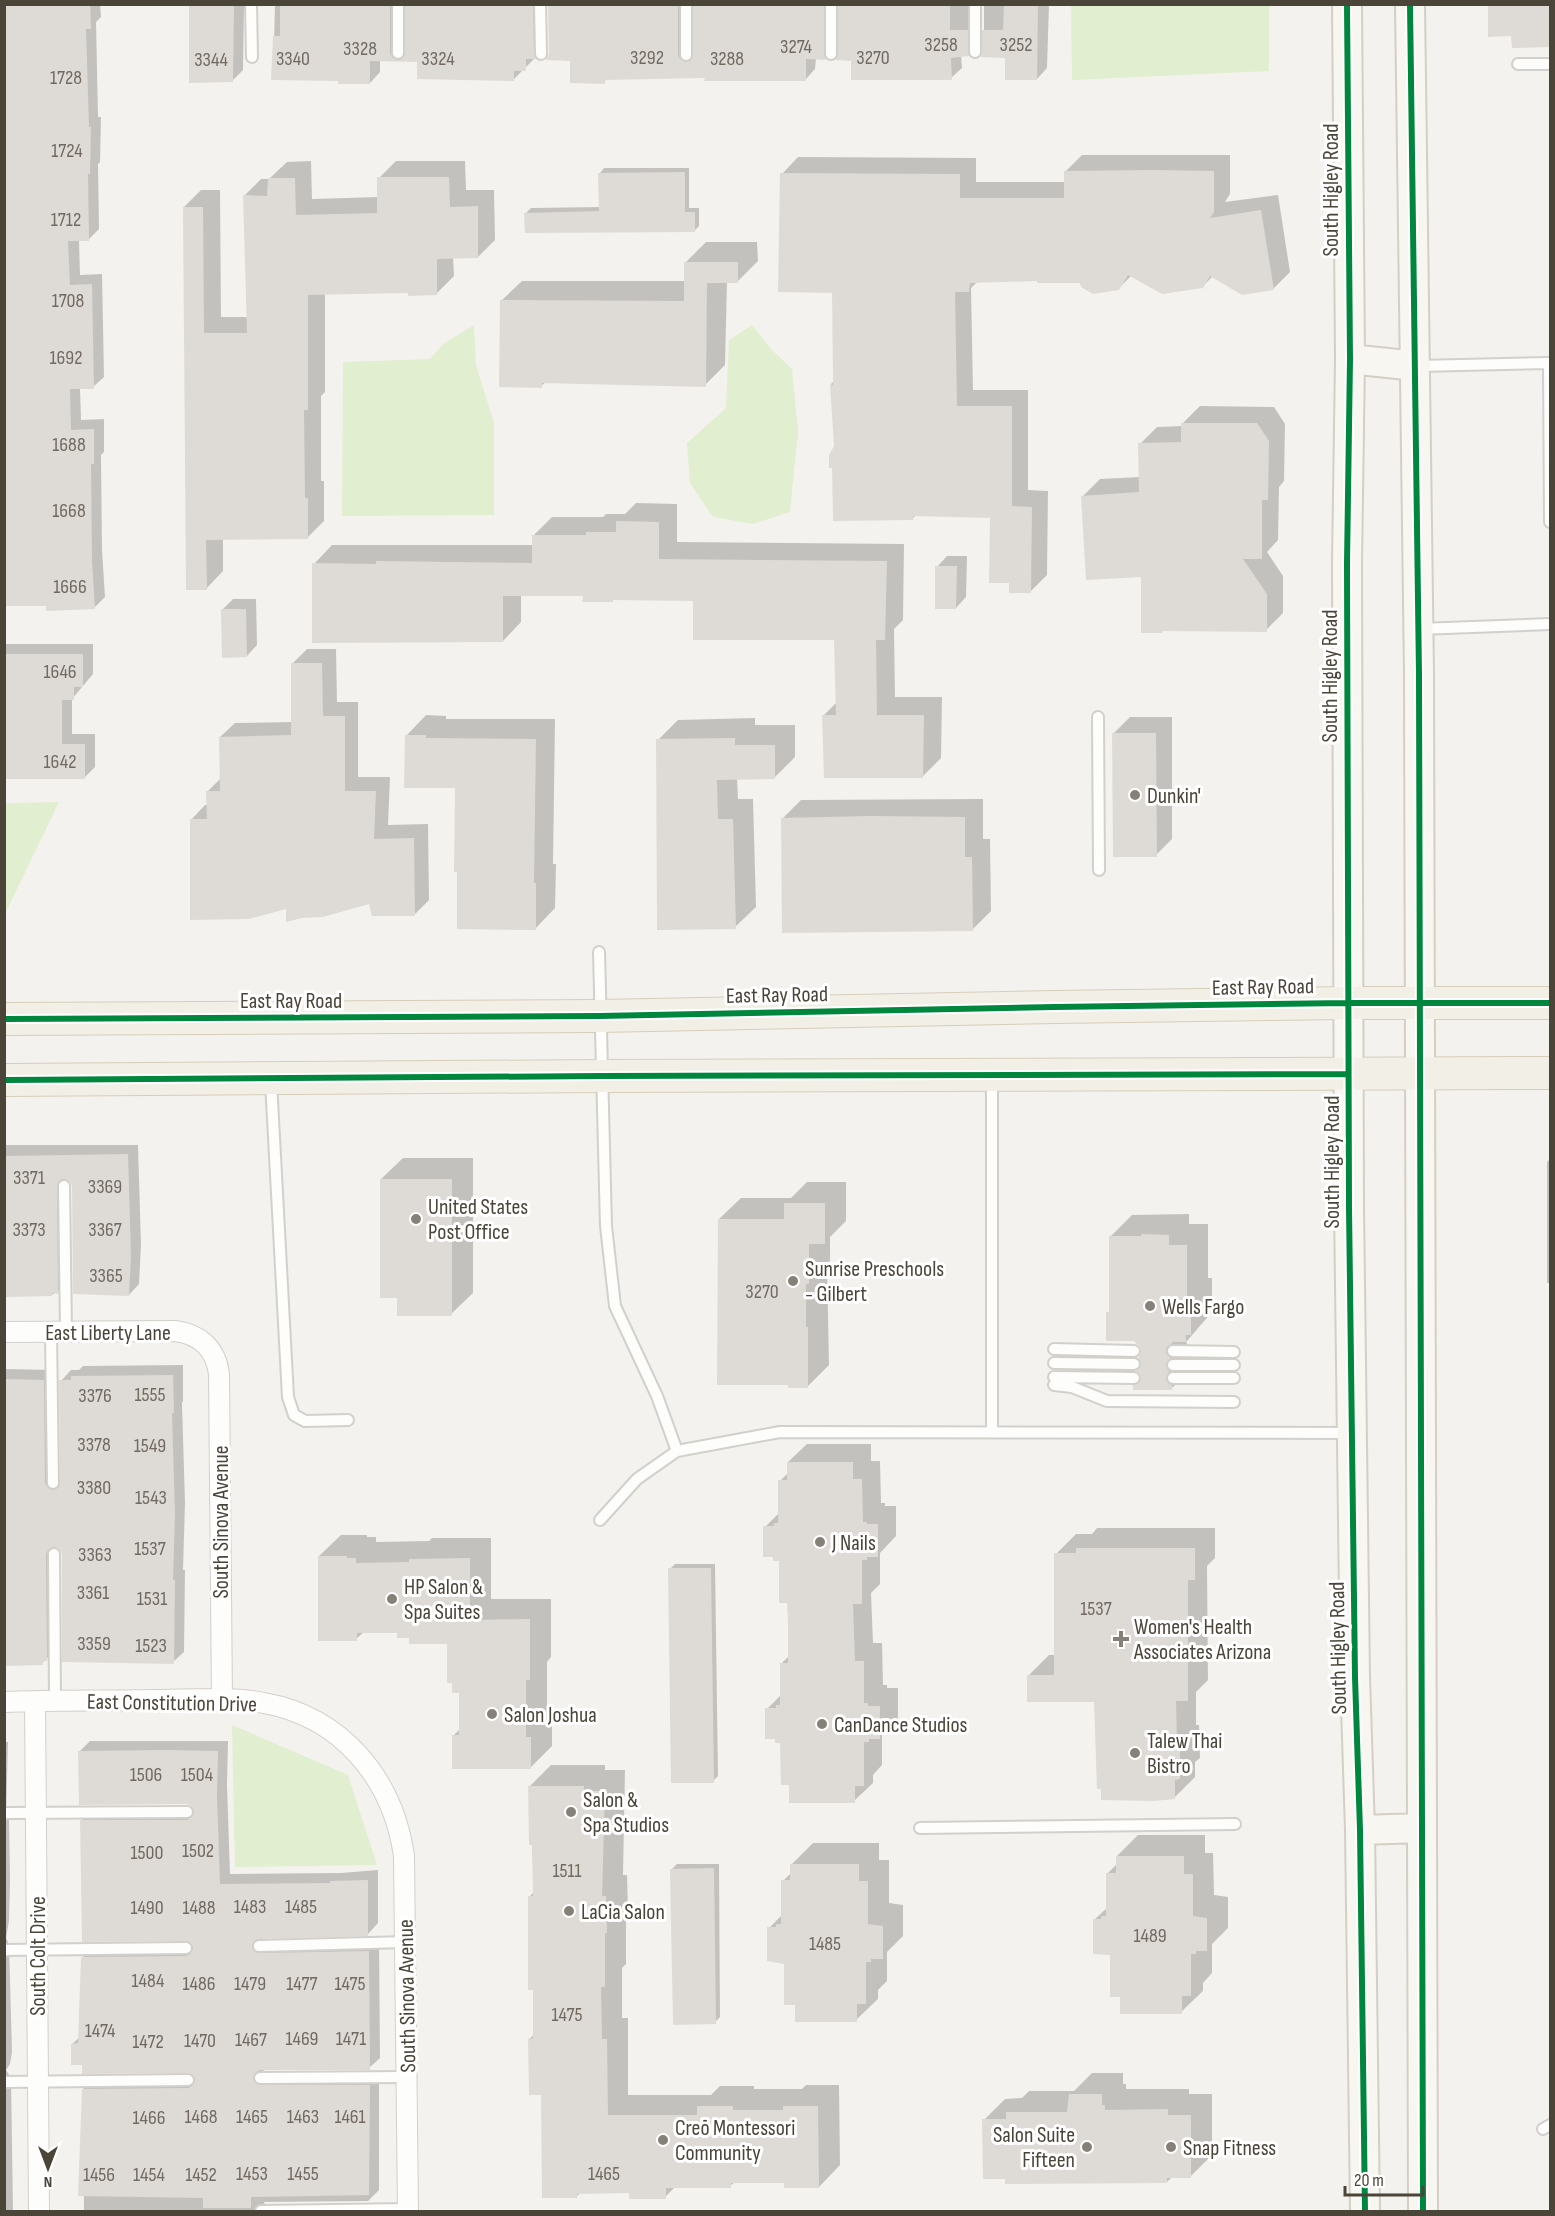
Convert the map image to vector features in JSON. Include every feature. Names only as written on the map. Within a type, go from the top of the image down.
[{"type":"main road","name":"South Higley Road","points":[[1347,4],[1350,359],[1347,553],[1348,1074],[1355,1677],[1360,1830],[1365,2211]]},
{"type":"main road","points":[[1410,4],[1418,629],[1423,2211]]},
{"type":"main road","points":[[1350,359],[1416,366]]},
{"type":"main road","name":"East Ray Road","points":[[4,1019],[599,1016],[1348,1003],[1551,1003]]},
{"type":"main road","points":[[4,1080],[1551,1073]]},
{"type":"main road","points":[[1360,1830],[1422,1828]]},
{"type":"street","name":"East Liberty Lane","points":[[4,1332],[175,1331],[190,1334],[208,1346]]},
{"type":"street","name":"South Sinova Avenue","points":[[208,1346],[215,1356],[219,1374],[222,1700]]},
{"type":"street","name":"East Constitution Drive","points":[[4,1702],[222,1700],[276,1705],[317,1722],[353,1749],[381,1785]]},
{"type":"street","name":"South Colt Drive","points":[[35,1701],[39,2211]]},
{"type":"street","name":"South Sinova Avenue","points":[[381,1785],[394,1812],[402,1841],[405,1870],[408,2210]]},
{"type":"lane","points":[[251,4],[252,57]]},
{"type":"lane","points":[[398,4],[399,53]]},
{"type":"lane","points":[[540,4],[541,54]]},
{"type":"lane","points":[[686,4],[686,55]]},
{"type":"lane","points":[[831,4],[831,54]]},
{"type":"lane","points":[[975,4],[975,52]]},
{"type":"lane","points":[[1518,64],[1551,64]]},
{"type":"lane","points":[[1416,366],[1550,363],[1551,522]]},
{"type":"lane","points":[[1418,629],[1551,624]]},
{"type":"lane","points":[[1098,717],[1099,870]]},
{"type":"lane","points":[[599,952],[606,1226],[615,1306],[657,1396],[677,1451]]},
{"type":"lane","points":[[992,1076],[992,1432]]},
{"type":"lane","points":[[271,1078],[288,1397],[294,1415],[305,1421],[348,1420]]},
{"type":"lane","points":[[53,1483],[64,1186]]},
{"type":"lane","points":[[1054,1349],[1134,1351]]},
{"type":"lane","points":[[1173,1352],[1234,1352]]},
{"type":"lane","points":[[1054,1363],[1134,1364]]},
{"type":"lane","points":[[1173,1365],[1234,1365]]},
{"type":"lane","points":[[1134,1378],[1054,1381],[1107,1401],[1234,1402]]},
{"type":"lane","points":[[1173,1378],[1234,1378]]},
{"type":"lane","points":[[600,1520],[637,1479],[677,1451],[780,1432],[1353,1433]]},
{"type":"lane","points":[[54,1554],[55,1701]]},
{"type":"lane","points":[[4,1814],[187,1812]]},
{"type":"lane","points":[[920,1828],[1235,1824]]},
{"type":"lane","points":[[259,1946],[406,1942]]},
{"type":"lane","points":[[4,1950],[186,1948]]},
{"type":"lane","points":[[260,2078],[407,2077]]},
{"type":"lane","points":[[4,2082],[188,2080]]},
{"type":"lane","points":[[1551,2125],[1543,2129],[1551,2132]]},
{"type":"lane","points":[[261,2211],[408,2210]]},
{"type":"green space","points":[[1071,5],[1269,5],[1269,71],[1072,80]]},
{"type":"green space","points":[[474,325],[476,365],[494,423],[494,515],[342,516],[343,362],[430,359],[443,344]]},
{"type":"green space","points":[[752,325],[772,350],[792,369],[798,432],[790,512],[753,524],[713,517],[690,483],[687,443],[726,408],[729,340]]},
{"type":"green space","points":[[59,802],[5,914],[5,803]]},
{"type":"green space","points":[[232,1725],[348,1775],[377,1865],[235,1867]]},
{"type":"building","points":[[4,4],[90,4],[91,29],[86,29],[89,127],[91,127],[90,174],[88,174],[89,241],[68,241],[70,285],[92,284],[94,389],[70,389],[71,430],[94,429],[94,464],[91,464],[95,609],[46,611],[46,606],[4,606]]},
{"type":"building","points":[[189,4],[234,4],[233,82],[189,83]]},
{"type":"building","points":[[280,4],[390,4],[390,53],[397,60],[402,59],[405,54],[405,4],[533,4],[536,59],[526,59],[526,71],[514,71],[514,81],[417,79],[417,62],[370,61],[370,84],[271,80],[273,36],[280,36]]},
{"type":"building","points":[[548,4],[678,4],[678,55],[685,62],[690,61],[693,56],[693,4],[824,4],[826,60],[806,59],[806,81],[704,81],[705,78],[605,80],[605,84],[570,83],[570,61],[546,60],[549,54]]},
{"type":"building","points":[[838,4],[950,4],[950,30],[968,30],[969,56],[951,58],[952,80],[851,80],[851,61],[835,60],[838,54]]},
{"type":"building","points":[[1004,4],[1038,4],[1037,80],[1005,80],[1005,58],[981,57],[982,30],[1003,30]]},
{"type":"building","points":[[1551,4],[1551,47],[1512,48],[1511,36],[1488,37],[1488,5]]},
{"type":"building","points":[[1064,171],[1214,171],[1214,212],[1210,218],[1261,210],[1274,290],[1242,295],[1210,276],[1203,288],[1162,294],[1128,275],[1119,290],[1093,294],[1081,287],[1080,283],[1037,283],[1037,281],[970,283],[969,292],[955,292],[957,406],[1012,406],[1012,506],[1032,507],[1031,593],[1009,593],[1009,583],[989,583],[990,518],[913,516],[913,520],[833,521],[832,468],[829,468],[829,455],[834,446],[830,384],[833,385],[832,293],[778,292],[780,173],[960,174],[960,198],[1064,198]]},
{"type":"building","points":[[685,172],[685,212],[695,212],[695,232],[525,233],[524,213],[599,211],[598,173]]},
{"type":"building","points":[[377,177],[449,177],[450,207],[478,206],[478,258],[437,259],[437,295],[408,296],[408,293],[308,295],[308,410],[304,410],[308,539],[206,540],[207,590],[186,590],[183,207],[203,207],[204,333],[247,333],[243,195],[267,196],[268,178],[295,178],[296,215],[377,213]]},
{"type":"building","points":[[684,262],[738,262],[738,283],[707,283],[706,387],[542,383],[542,388],[499,387],[500,300],[684,301]]},
{"type":"building","points":[[1181,423],[1257,423],[1269,441],[1268,500],[1262,500],[1262,559],[1243,559],[1267,594],[1267,632],[1162,631],[1162,633],[1141,633],[1141,577],[1086,580],[1081,496],[1139,492],[1138,443],[1181,442]]},
{"type":"building","points":[[616,521],[659,522],[659,559],[887,561],[885,640],[876,640],[877,715],[924,715],[923,778],[824,778],[822,715],[836,715],[834,640],[693,640],[693,601],[582,602],[583,596],[503,596],[503,642],[312,643],[312,563],[376,564],[376,561],[532,563],[532,535],[586,535],[586,532],[616,532]]},
{"type":"building","points":[[935,566],[957,566],[956,609],[935,609]]},
{"type":"building","points":[[221,609],[246,609],[247,657],[222,658]]},
{"type":"building","points":[[4,654],[83,654],[83,687],[74,687],[74,700],[62,700],[62,744],[85,744],[85,779],[4,779]]},
{"type":"building","points":[[291,663],[322,663],[323,716],[345,716],[345,791],[376,791],[374,839],[414,838],[415,916],[372,916],[369,904],[323,917],[302,918],[286,922],[286,909],[249,919],[190,920],[190,819],[207,819],[206,791],[220,791],[219,737],[291,735]]},
{"type":"building","name":"Dunkin'","points":[[1112,733],[1156,733],[1157,857],[1113,857]]},
{"type":"building","points":[[405,735],[426,735],[426,738],[536,739],[534,883],[536,883],[536,930],[457,929],[457,872],[454,872],[455,788],[404,788]]},
{"type":"building","points":[[735,738],[735,745],[775,745],[775,779],[717,780],[718,819],[733,819],[736,929],[657,930],[656,739]]},
{"type":"building","points":[[965,817],[965,857],[972,857],[973,931],[782,933],[781,818]]},
{"type":"building","points":[[128,1154],[131,1256],[129,1296],[73,1294],[72,1186],[64,1179],[60,1180],[57,1186],[58,1294],[6,1297],[5,1156]]},
{"type":"building","name":"United States Post Office","points":[[380,1179],[452,1179],[452,1316],[397,1316],[397,1298],[380,1298]]},
{"type":"building","points":[[784,1203],[825,1203],[825,1244],[809,1244],[809,1284],[806,1284],[808,1388],[788,1388],[788,1385],[717,1385],[718,1219],[784,1219]]},
{"type":"building","name":"Wells Fargo","points":[[1141,1234],[1169,1235],[1169,1245],[1187,1245],[1187,1299],[1191,1299],[1191,1335],[1186,1335],[1186,1342],[1173,1342],[1166,1348],[1166,1354],[1171,1358],[1166,1364],[1169,1371],[1166,1379],[1172,1385],[1172,1390],[1133,1390],[1133,1385],[1138,1384],[1141,1379],[1140,1374],[1136,1371],[1141,1365],[1138,1358],[1141,1352],[1140,1347],[1134,1341],[1106,1341],[1106,1312],[1109,1312],[1109,1236],[1141,1236]]},
{"type":"building","points":[[173,1375],[174,1664],[62,1662],[62,1554],[58,1548],[53,1547],[46,1554],[47,1661],[43,1661],[43,1665],[4,1666],[4,1379],[44,1380],[45,1483],[49,1489],[54,1490],[59,1487],[60,1483],[59,1380],[71,1380],[71,1376]]},
{"type":"building","points":[[787,1462],[853,1462],[853,1479],[862,1479],[863,1522],[878,1524],[878,1557],[867,1557],[867,1560],[862,1560],[862,1604],[853,1604],[855,1661],[864,1661],[864,1703],[868,1703],[868,1706],[880,1706],[880,1739],[869,1739],[869,1742],[864,1742],[864,1786],[855,1786],[855,1803],[789,1803],[789,1785],[781,1785],[780,1743],[775,1743],[775,1739],[765,1739],[765,1708],[776,1708],[776,1705],[780,1705],[780,1663],[788,1663],[788,1622],[787,1603],[779,1603],[779,1561],[773,1561],[773,1557],[763,1557],[763,1526],[774,1526],[774,1523],[778,1523],[778,1480],[787,1480]]},
{"type":"building","name":"Women's Health Associates Arizona","points":[[1076,1548],[1195,1548],[1195,1580],[1188,1580],[1188,1701],[1176,1701],[1180,1779],[1175,1780],[1175,1799],[1101,1800],[1101,1789],[1097,1789],[1094,1702],[1027,1702],[1027,1675],[1054,1675],[1054,1553],[1076,1553]]},
{"type":"building","points":[[318,1556],[347,1556],[347,1558],[356,1558],[356,1563],[470,1558],[470,1620],[530,1619],[530,1680],[526,1680],[526,1737],[531,1737],[531,1769],[452,1769],[452,1735],[459,1735],[459,1693],[452,1693],[452,1683],[447,1683],[447,1644],[409,1644],[409,1638],[397,1638],[397,1633],[357,1633],[357,1641],[318,1641]]},
{"type":"building","points":[[668,1568],[711,1568],[714,1783],[671,1783]]},
{"type":"building","points":[[78,1751],[218,1751],[220,1884],[330,1883],[330,1881],[368,1880],[368,1936],[259,1939],[255,1940],[252,1946],[253,1950],[259,1953],[369,1951],[370,2070],[260,2070],[253,2077],[254,2082],[260,2085],[370,2085],[369,2195],[251,2197],[251,2208],[203,2208],[203,2198],[78,2196],[82,2089],[188,2088],[195,2080],[194,2076],[188,2073],[82,2074],[82,2065],[71,2065],[71,2044],[78,2043],[81,1957],[186,1956],[193,1948],[192,1944],[186,1941],[82,1942],[80,1820],[187,1820],[193,1816],[194,1811],[187,1804],[79,1805]]},
{"type":"building","points":[[528,1786],[584,1786],[584,1791],[605,1791],[602,1896],[606,1896],[607,1933],[605,1933],[605,1987],[601,1987],[602,2039],[607,2039],[608,2115],[697,2115],[697,2106],[733,2106],[733,2110],[783,2110],[783,2106],[818,2106],[819,2188],[784,2188],[784,2183],[731,2183],[731,2188],[666,2188],[666,2199],[629,2199],[629,2193],[577,2194],[577,2198],[542,2198],[541,2095],[529,2095],[528,2039],[533,2038],[533,1990],[528,1990],[528,1896],[533,1896]]},
{"type":"building","points":[[1116,1856],[1184,1856],[1184,1874],[1193,1874],[1193,1916],[1207,1918],[1207,1951],[1196,1951],[1196,1954],[1191,1954],[1191,1996],[1182,1996],[1182,2014],[1120,2014],[1120,1997],[1110,1997],[1110,1955],[1093,1954],[1093,1919],[1106,1916],[1106,1873],[1116,1873]]},
{"type":"building","points":[[790,1864],[859,1864],[859,1881],[868,1881],[868,1924],[883,1926],[883,1959],[871,1959],[871,1962],[866,1962],[866,2004],[857,2004],[857,2022],[795,2022],[795,2005],[784,2005],[784,1964],[767,1961],[767,1927],[776,1927],[776,1924],[781,1924],[781,1880],[790,1880]]},
{"type":"building","points":[[714,1868],[716,2024],[673,2025],[670,1869]]},
{"type":"building","points":[[1069,2094],[1102,2094],[1102,2105],[1105,2105],[1105,2110],[1168,2109],[1168,2115],[1191,2115],[1191,2178],[1167,2178],[1167,2183],[1005,2184],[1005,2179],[983,2179],[982,2119],[1006,2119],[1006,2112],[1067,2112]]},
{"type":"cycle path","points":[[1347,4],[1350,359],[1347,564],[1349,1207],[1365,2212]]},
{"type":"cycle path","points":[[1410,4],[1419,675],[1423,2212]]},
{"type":"cycle path","points":[[4,1019],[599,1016],[1055,1007],[1550,1003]]},
{"type":"cycle path","points":[[4,1080],[1348,1074]]},
{"type":"place","name":"Dunkin'","points":[[1135,795]]},
{"type":"place","name":"United States Post Office","points":[[416,1219]]},
{"type":"place","name":"Sunrise Preschools - Gilbert","points":[[793,1281]]},
{"type":"place","name":"Wells Fargo","points":[[1150,1306]]},
{"type":"place","name":"J Nails","points":[[820,1542]]},
{"type":"place","name":"HP Salon & Spa Suites","points":[[392,1599]]},
{"type":"place","name":"Women's Health Associates Arizona","points":[[1121,1639]]},
{"type":"place","name":"Salon Joshua","points":[[492,1714]]},
{"type":"place","name":"CanDance Studios","points":[[822,1724]]},
{"type":"place","name":"Talew Thai Bistro","points":[[1135,1753]]},
{"type":"place","name":"Salon & Spa Studios","points":[[571,1812]]},
{"type":"place","name":"LaCia Salon","points":[[569,1911]]},
{"type":"place","name":"Creō Montessori Community","points":[[663,2140]]},
{"type":"place","name":"Salon Suite Fifteen","points":[[1087,2147]]},
{"type":"place","name":"Snap Fitness","points":[[1171,2147]]}]
